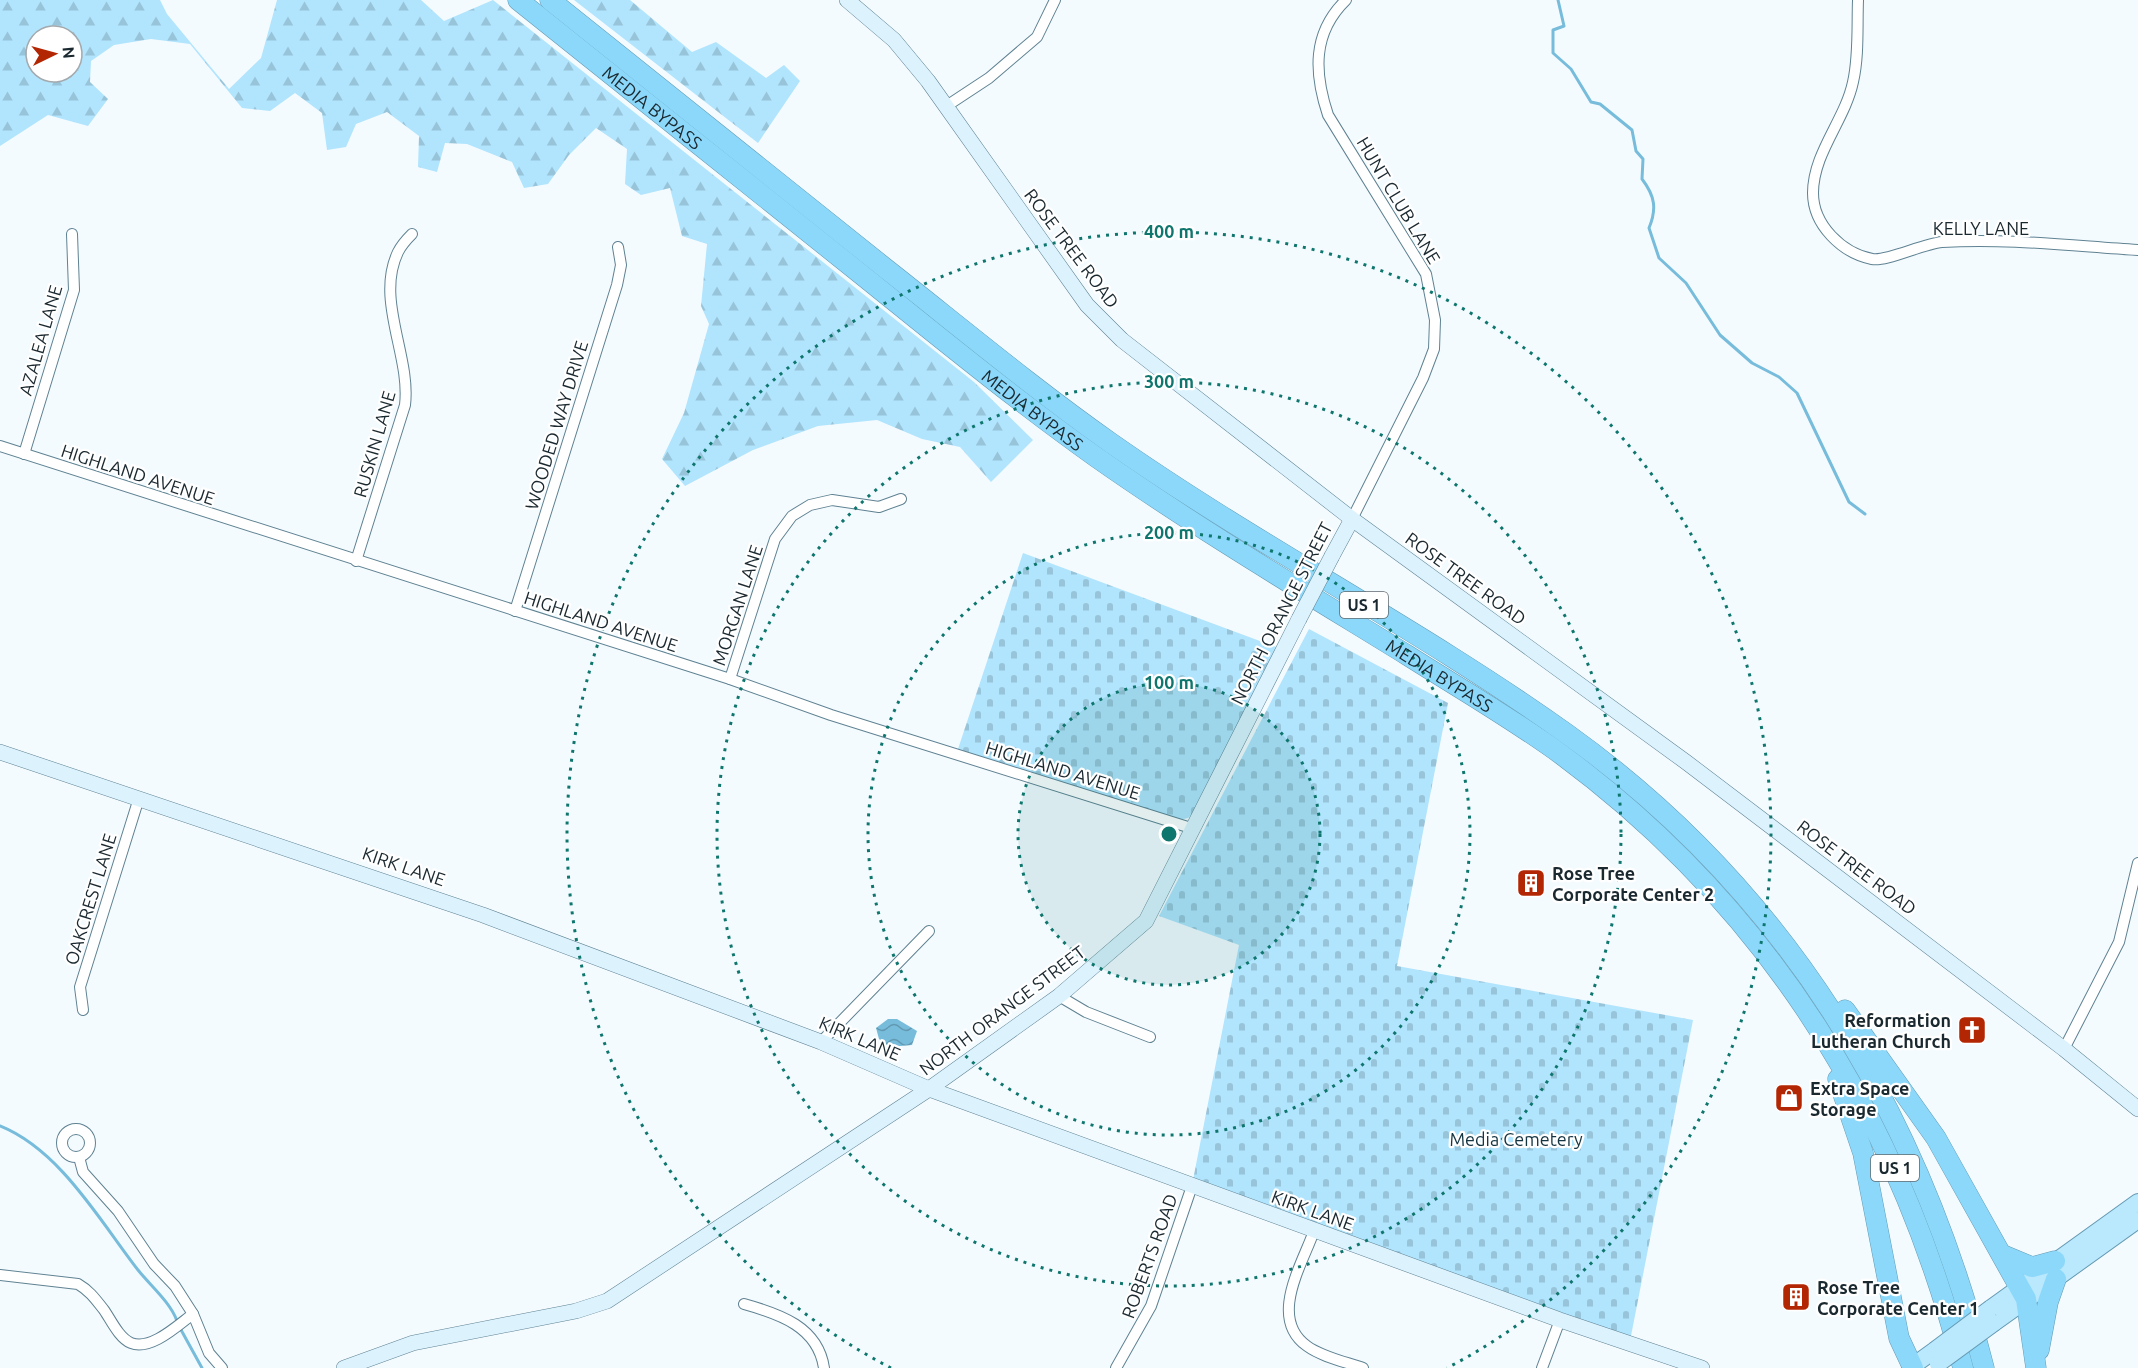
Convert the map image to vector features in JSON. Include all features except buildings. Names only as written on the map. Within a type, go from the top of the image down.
[{"type":"highway","name":"MEDIA BYPASS","points":[[518,0],[1005,389],[1077,443],[1189,520],[1495,710],[1588,775],[1644,822],[1696,873],[1746,928],[1790,986],[1850,1078],[1896,1169],[1929,1254],[1963,1368]]},
{"type":"highway","name":"MEDIA BYPASS","points":[[550,0],[1017,373],[1098,433],[1200,503],[1506,693],[1600,759],[1685,833],[1761,915],[1828,1005],[1894,1118],[1945,1238],[1984,1368]]},
{"type":"highway","points":[[1761,915],[1845,1009],[1920,1113],[2023,1293],[2038,1368]]},
{"type":"highway","points":[[1790,986],[1836,1073],[1851,1112],[1868,1175],[1899,1338],[1920,1365]]},
{"type":"highway","points":[[2003,1255],[2032,1267],[2056,1270],[2048,1302],[2038,1368]]},
{"type":"main road","points":[[2056,1270],[2138,1202]]},
{"type":"main road","points":[[1920,1365],[2056,1270],[2138,1220]]},
{"type":"street","name":"ROSE TREE ROAD","points":[[848,0],[894,40],[1098,318],[1122,340],[1352,519],[1686,762],[2064,1048],[2138,1110]]},
{"type":"street","points":[[945,107],[989,78],[1037,37],[1055,0]]},
{"type":"street","name":"HUNT CLUB LANE","points":[[1346,0],[1326,26],[1318,57],[1318,87],[1328,115],[1426,274],[1435,320],[1434,348],[1423,378],[1352,519]]},
{"type":"street","name":"KELLY LANE","points":[[1858,0],[1853,83],[1816,171],[1813,194],[1817,212],[1837,243],[1854,254],[1875,260],[1918,246],[1954,242],[2138,250]]},
{"type":"street","name":"AZALEA LANE","points":[[24,454],[74,290],[72,234]]},
{"type":"street","name":"RUSKIN LANE","points":[[356,561],[405,405],[407,386],[391,293],[392,268],[398,251],[412,234]]},
{"type":"street","name":"WOODED WAY DRIVE","points":[[515,611],[617,285],[621,265],[618,248]]},
{"type":"street","name":"HIGHLAND AVENUE","points":[[0,446],[730,679],[831,715],[1191,828]]},
{"type":"street","name":"MORGAN LANE","points":[[730,679],[775,539],[792,516],[810,506],[832,500],[879,507],[901,499]]},
{"type":"street","name":"NORTH ORANGE STREET","points":[[344,1368],[413,1342],[576,1311],[607,1301],[929,1089],[1059,996],[1146,921],[1178,861],[1191,828],[1352,519]]},
{"type":"street","name":"KIRK LANE","points":[[0,752],[483,915],[821,1042],[929,1089],[1560,1320],[1702,1368]]},
{"type":"street","name":"OAKCREST LANE","points":[[83,1010],[80,987],[139,798]]},
{"type":"street","points":[[2064,1048],[2119,942],[2138,862]]},
{"type":"street","points":[[821,1042],[929,931]]},
{"type":"street","points":[[1059,996],[1086,1012],[1150,1036]]},
{"type":"street","points":[[79,1157],[83,1172],[118,1211],[209,1353],[222,1368]]},
{"type":"street","name":"ROBERTS ROAD","points":[[1116,1368],[1151,1306],[1192,1186]]},
{"type":"street","points":[[1314,1231],[1289,1299],[1288,1318],[1295,1335],[1308,1347],[1363,1368]]},
{"type":"street","points":[[0,1275],[78,1284],[88,1290],[130,1342],[141,1344],[151,1341],[169,1332],[188,1318]]},
{"type":"street","points":[[744,1304],[767,1310],[797,1324],[812,1339],[823,1356],[824,1368]]},
{"type":"street","points":[[1542,1368],[1560,1320]]},
{"type":"green space","points":[[0,0],[160,0],[167,14],[229,89],[261,58],[277,0],[421,0],[444,21],[493,0],[974,382],[1033,440],[991,482],[960,447],[922,439],[877,420],[818,426],[753,450],[685,486],[662,459],[684,413],[709,324],[701,306],[707,244],[682,236],[670,188],[641,195],[625,184],[627,149],[596,128],[569,155],[548,184],[524,188],[512,162],[467,144],[445,143],[437,172],[418,167],[419,136],[387,112],[356,124],[346,147],[327,150],[322,113],[295,93],[270,111],[242,108],[190,44],[151,39],[114,45],[91,61],[90,82],[108,99],[88,126],[48,115],[0,146]]},
{"type":"green space","points":[[574,0],[630,0],[692,52],[716,42],[766,78],[784,65],[800,81],[758,143]]},
{"type":"green space","points":[[1023,553],[1279,648],[1194,813],[1188,818],[1179,820],[958,749]]},
{"type":"green space","name":"Media Cemetery","points":[[1309,629],[1448,703],[1397,966],[1693,1020],[1630,1341],[1193,1180],[1239,945],[1159,916]]},
{"type":"water","points":[[888,1019],[897,1019],[917,1031],[912,1045],[889,1047],[879,1039],[876,1028]]},
{"type":"waterway","points":[[1558,0],[1564,26],[1553,30],[1553,53],[1571,69],[1591,102],[1600,104],[1632,130],[1636,151],[1643,159],[1642,179],[1652,197],[1654,209],[1649,228],[1659,258],[1686,283],[1720,335],[1752,363],[1779,377],[1797,393],[1849,502],[1865,514]]},
{"type":"waterway","points":[[0,1126],[22,1137],[60,1169],[138,1270],[165,1301],[177,1321]]},
{"type":"waterway","points":[[180,1328],[202,1368]]},
{"type":"place","name":"Rose Tree Corporate Center 2","points":[[1531,883]]},
{"type":"place","name":"Reformation Lutheran Church","points":[[1972,1030]]},
{"type":"place","name":"Extra Space Storage","points":[[1789,1098]]},
{"type":"place","name":"Rose Tree Corporate Center 1","points":[[1796,1297]]}]
